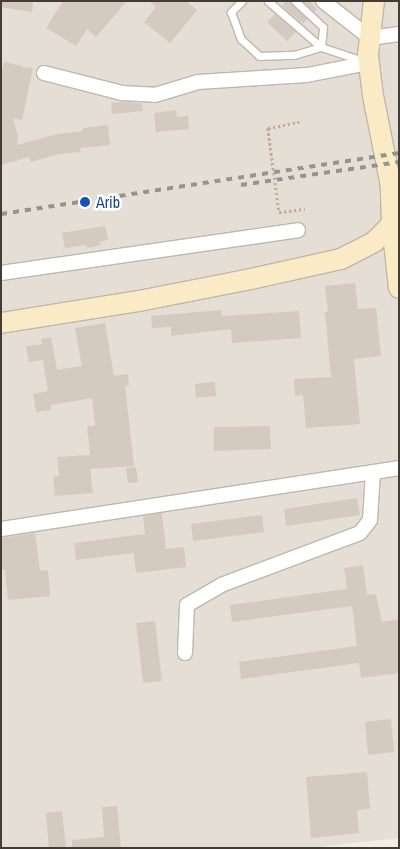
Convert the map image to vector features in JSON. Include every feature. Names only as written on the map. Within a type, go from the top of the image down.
[{"type":"main road","points":[[374,1],[369,63],[372,96],[391,186],[399,288]]},
{"type":"main road","points":[[1,323],[149,299],[341,259],[374,242],[395,224]]},
{"type":"street","points":[[323,1],[370,38],[399,34]]},
{"type":"street","points":[[44,74],[122,93],[155,95],[198,82],[307,75],[369,63]]},
{"type":"street","points":[[1,273],[298,230]]},
{"type":"street","points":[[1,530],[399,468]]},
{"type":"street","points":[[185,653],[187,605],[221,585],[360,533],[370,520],[373,472]]},
{"type":"lane","points":[[242,1],[231,12],[241,39],[259,56],[294,55],[321,47]]},
{"type":"lane","points":[[268,1],[321,47],[369,63]]},
{"type":"lane","points":[[295,1],[323,27],[321,47]]},
{"type":"path","points":[[298,122],[268,128],[279,212],[305,209]]},
{"type":"shaded area","points":[[1,1],[399,1],[399,838],[309,848],[1,848]]},
{"type":"building","points":[[1,1],[33,1],[32,12],[1,7]]},
{"type":"building","points":[[63,1],[127,1],[96,37],[87,29],[76,46],[46,28]]},
{"type":"building","points":[[149,1],[186,1],[197,10],[170,43],[144,22],[156,7]]},
{"type":"building","points":[[286,1],[290,1],[307,19],[303,24],[282,6]]},
{"type":"building","points":[[303,1],[309,1],[317,9],[314,12]]},
{"type":"building","points":[[275,14],[296,32],[287,41],[267,22]]},
{"type":"building","points":[[4,62],[22,66],[22,69],[23,67],[33,68],[22,120],[13,118],[18,137],[17,145],[57,134],[83,131],[83,128],[108,125],[110,145],[80,148],[81,152],[59,154],[31,162],[29,157],[1,165],[1,76]]},
{"type":"building","points":[[111,103],[142,103],[143,111],[112,114]]},
{"type":"building","points":[[176,110],[177,117],[188,116],[189,129],[156,132],[154,113]]},
{"type":"building","name":"Arib","points":[[105,226],[108,240],[100,242],[101,245],[87,248],[86,245],[65,248],[62,233]]},
{"type":"building","points":[[355,283],[358,309],[376,308],[381,356],[354,359],[360,424],[306,428],[303,395],[295,396],[294,379],[331,377],[325,312],[328,312],[325,286]]},
{"type":"building","points":[[221,310],[222,316],[299,311],[301,338],[232,343],[231,329],[171,336],[171,327],[152,328],[151,316]]},
{"type":"building","points":[[105,323],[114,376],[128,374],[129,386],[125,386],[134,466],[90,469],[93,493],[55,496],[53,477],[59,476],[57,457],[90,455],[87,426],[95,426],[92,398],[51,405],[51,410],[36,412],[33,394],[48,391],[43,360],[29,362],[26,346],[42,344],[41,339],[51,337],[57,370],[82,366],[75,328]]},
{"type":"building","points":[[215,382],[216,396],[196,398],[195,384]]},
{"type":"building","points":[[270,426],[271,449],[214,451],[214,427]]},
{"type":"building","points":[[136,467],[138,482],[128,483],[126,468]]},
{"type":"building","points":[[357,498],[360,515],[286,526],[284,509]]},
{"type":"building","points":[[162,513],[166,549],[184,547],[186,567],[136,573],[134,553],[76,560],[74,543],[145,534],[143,516]]},
{"type":"building","points":[[262,515],[264,532],[193,541],[191,524]]},
{"type":"building","points":[[35,533],[40,571],[48,570],[50,596],[8,600],[5,569],[1,569],[1,538]]},
{"type":"building","points":[[363,565],[367,595],[376,594],[382,622],[399,619],[399,673],[361,678],[359,663],[241,679],[239,662],[357,646],[352,606],[232,622],[230,605],[347,589],[344,568]]},
{"type":"building","points":[[155,621],[162,681],[143,683],[136,623]]},
{"type":"building","points":[[391,719],[394,752],[368,755],[365,722]]},
{"type":"building","points":[[367,772],[370,809],[357,810],[359,833],[311,838],[306,777]]},
{"type":"building","points":[[117,806],[121,848],[72,848],[72,840],[104,837],[102,807]]},
{"type":"building","points":[[62,811],[66,848],[49,848],[46,813]]},
{"type":"railway","points":[[1,214],[399,153]]},
{"type":"railway","points":[[241,185],[399,162]]},
{"type":"place","name":"Arib","points":[[85,202]]}]
